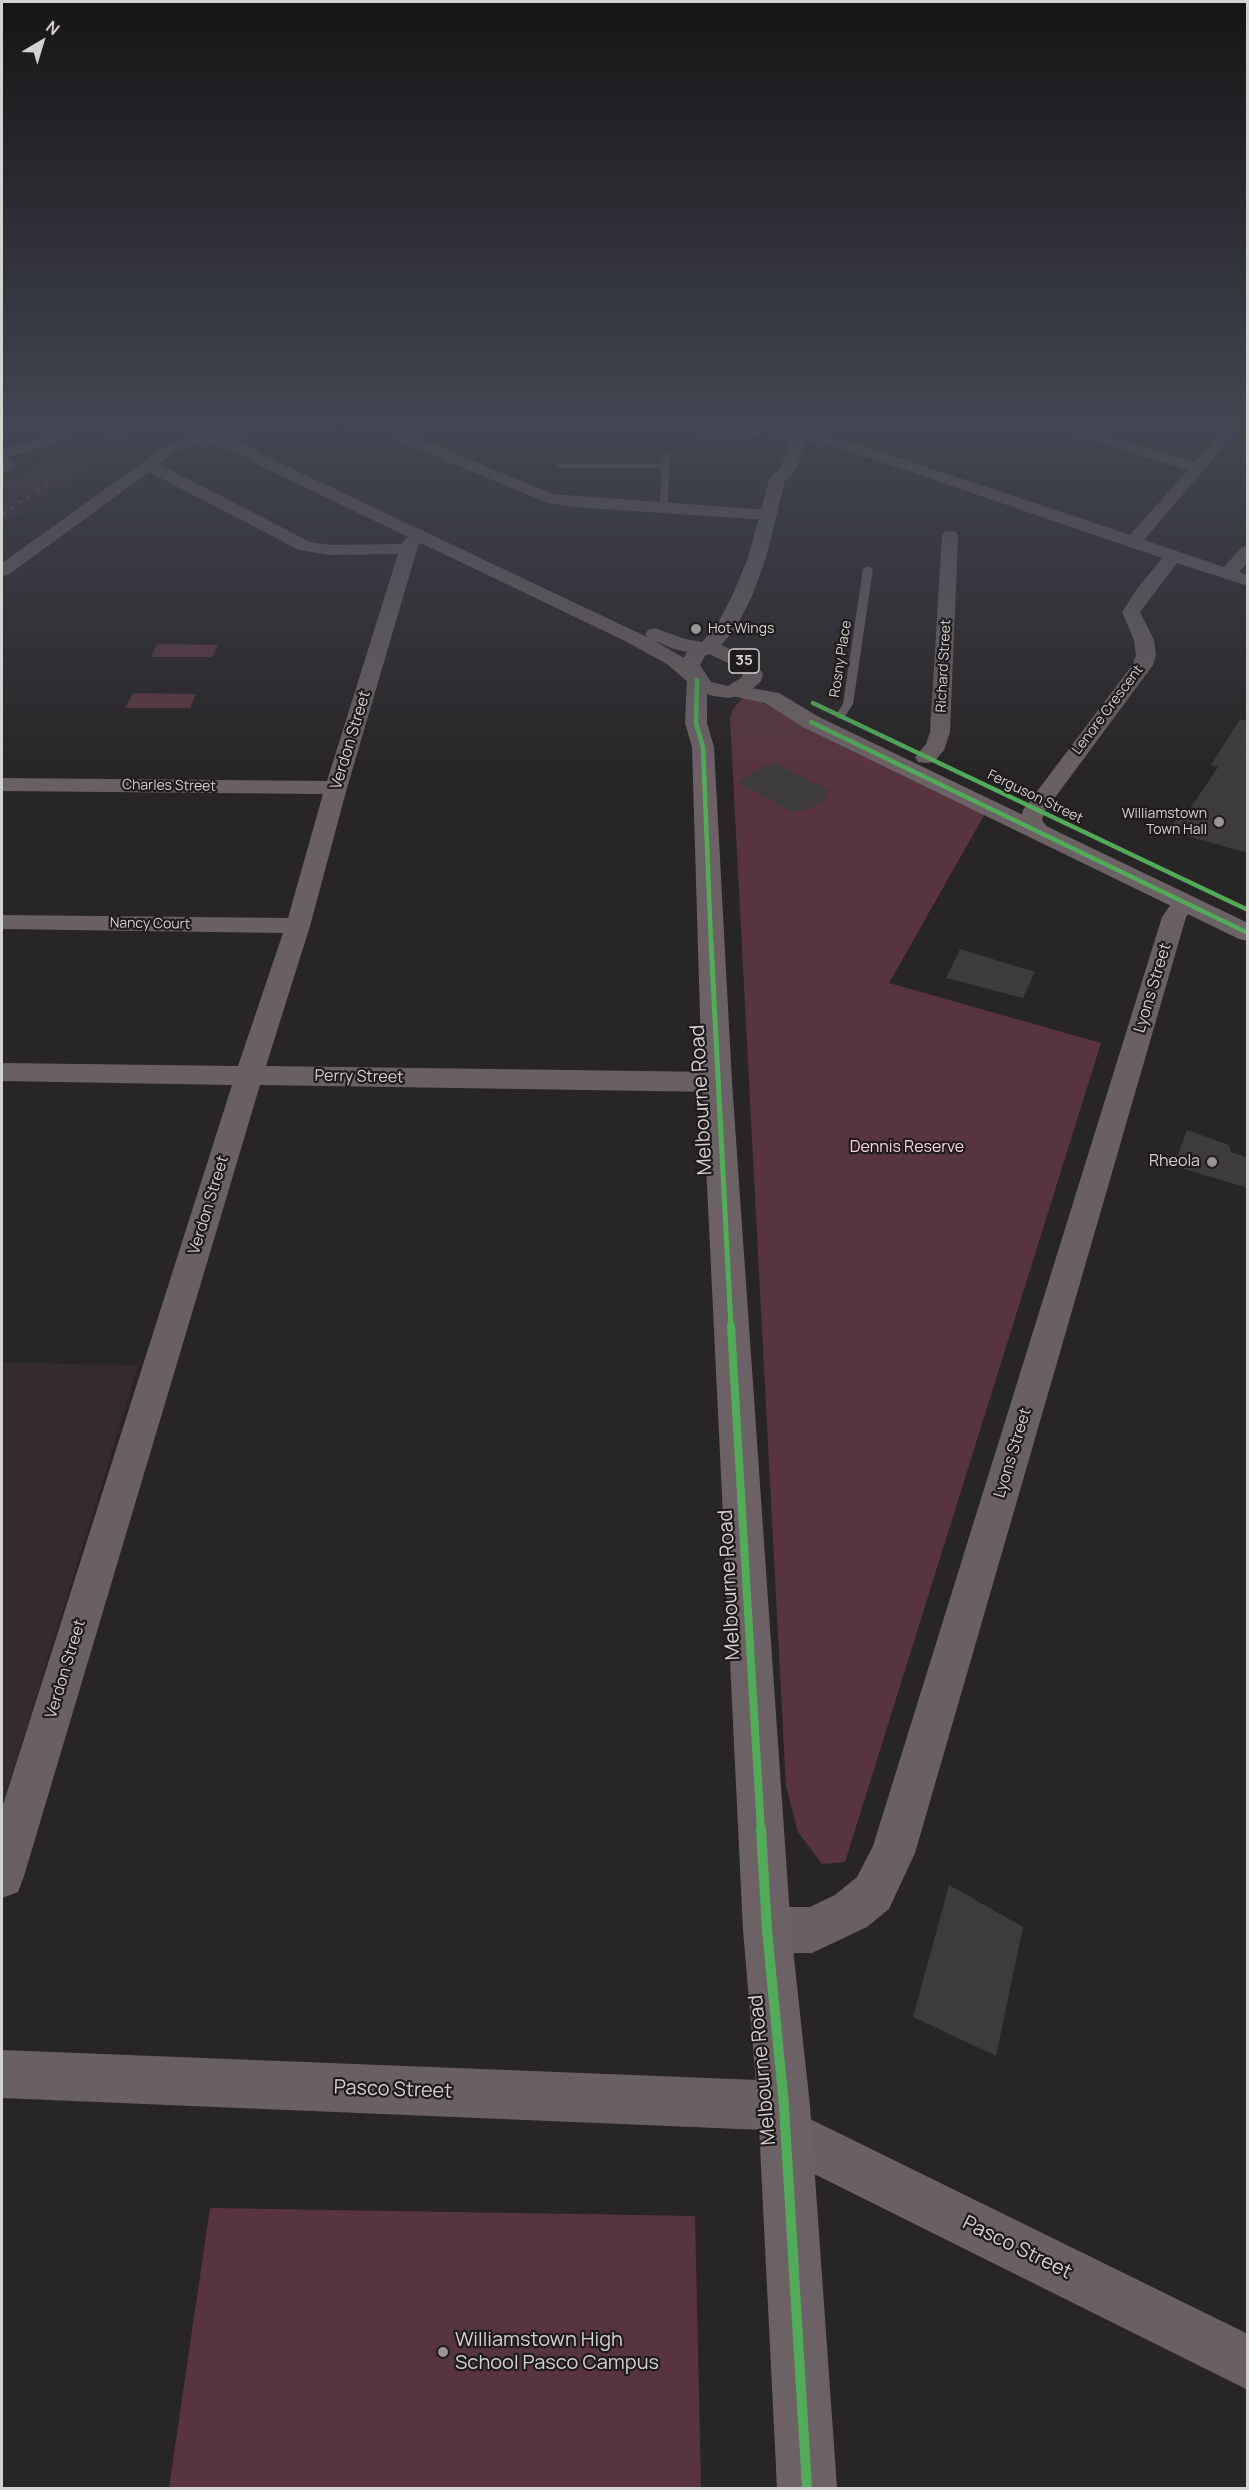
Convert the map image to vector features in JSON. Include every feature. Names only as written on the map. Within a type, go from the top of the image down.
[{"type":"main road","name":"35","points":[[431,542],[632,637],[674,660],[713,690],[734,691],[751,681],[753,674],[750,667],[732,655],[706,648],[686,646],[666,639],[604,608],[433,542]]},
{"type":"main road","points":[[706,648],[726,628],[757,558],[761,542]]},
{"type":"main road","points":[[753,613],[757,558]]},
{"type":"main road","points":[[749,644],[750,667]]},
{"type":"main road","name":"35","points":[[696,678],[690,661],[697,652],[706,648]]},
{"type":"street","points":[[2,571],[41,542]]},
{"type":"street","points":[[298,542],[305,546],[330,550],[390,542]]},
{"type":"street","name":"Verdon Street","points":[[2,1876],[249,1076],[298,926],[336,788],[421,542]]},
{"type":"street","name":"Richard Street","points":[[926,757],[938,741],[940,732],[950,542]]},
{"type":"street","points":[[1133,543],[1248,581]]},
{"type":"street","points":[[1227,575],[1248,550]]},
{"type":"street","name":"Lenore Crescent","points":[[1036,820],[1143,665],[1146,655],[1144,640],[1131,612],[1143,593],[1173,556]]},
{"type":"street","name":"Ferguson Street","points":[[750,667],[771,682],[926,757],[1185,902],[1248,933]]},
{"type":"street","name":"Melbourne Road","points":[[696,678],[696,723],[713,725],[717,1083],[767,1930],[785,2120],[807,2488]]},
{"type":"street","points":[[713,725],[734,691]]},
{"type":"street","name":"Ferguson Street","points":[[734,691],[771,699],[811,722],[1248,910]]},
{"type":"street","name":"Charles Street","points":[[2,784],[336,788]]},
{"type":"street","name":"Lyons Street","points":[[767,1930],[812,1930],[851,1911],[873,1893],[893,1853],[1174,917],[1185,902]]},
{"type":"street","name":"Nancy Court","points":[[2,922],[298,926]]},
{"type":"street","name":"Perry Street","points":[[2,1072],[717,1083]]},
{"type":"street","name":"Pasco Street","points":[[2,2074],[785,2120],[1248,2363]]},
{"type":"lane","name":"Rosny Place","points":[[840,716],[848,704],[868,569]]},
{"type":"shaded area","points":[[2,1362],[138,1366],[2,1808]]},
{"type":"green space","points":[[157,644],[218,645],[212,657],[151,657]]},
{"type":"green space","points":[[133,693],[196,694],[190,708],[125,708]]},
{"type":"green space","name":"Dennis Reserve","points":[[743,698],[757,700],[986,812],[889,983],[1101,1043],[845,1862],[822,1864],[798,1832],[786,1786],[730,719],[733,709]]},
{"type":"green space","name":"Williamstown High School Pasco Campus","points":[[210,2208],[695,2216],[701,2488],[169,2488]]},
{"type":"building","name":"Williamstown Town Hall","points":[[1240,719],[1248,721],[1248,853],[1169,831],[1184,807],[1190,809],[1218,767],[1211,765]]},
{"type":"building","points":[[773,762],[831,791],[822,796],[827,799],[805,811],[800,809],[793,812],[736,782]]},
{"type":"building","points":[[960,949],[1035,972],[1023,998],[946,978]]},
{"type":"building","name":"Rheola","points":[[1187,1130],[1229,1145],[1231,1152],[1248,1158],[1248,1188],[1174,1166]]},
{"type":"building","points":[[949,1885],[1023,1927],[996,2056],[913,2017]]},
{"type":"cycle path","points":[[697,680],[696,723],[703,747],[717,1082],[767,1930],[784,2106],[807,2488]]},
{"type":"cycle path","points":[[813,703],[1248,910]]},
{"type":"cycle path","points":[[811,722],[1248,933]]},
{"type":"place","name":"Hot Wings","points":[[696,629]]},
{"type":"place","name":"Williamstown Town Hall","points":[[1219,822]]},
{"type":"place","name":"Rheola","points":[[1212,1162]]},
{"type":"place","name":"Williamstown High School Pasco Campus","points":[[443,2352]]}]
